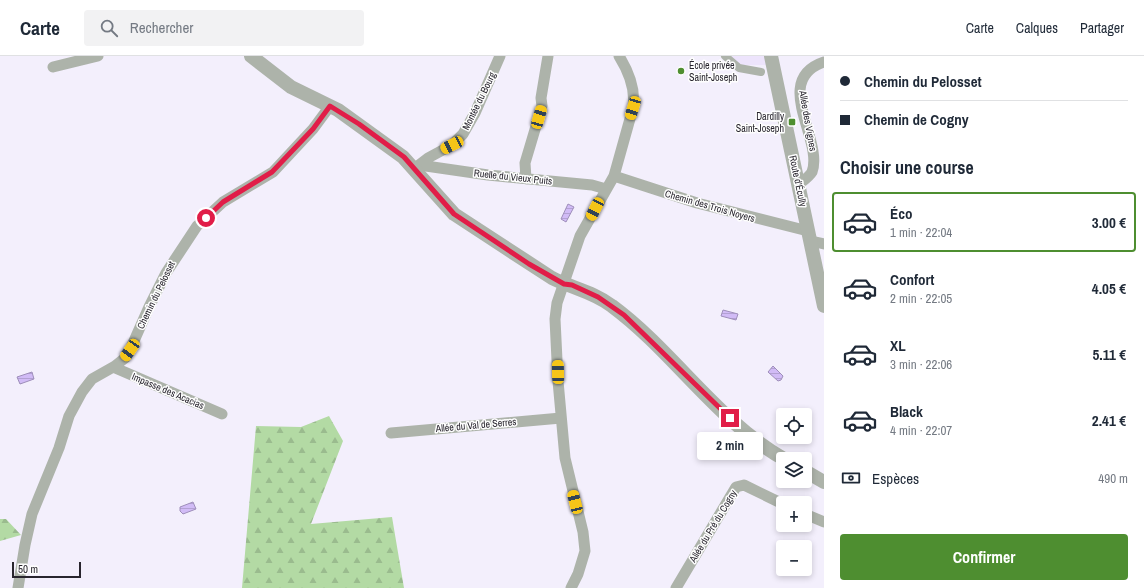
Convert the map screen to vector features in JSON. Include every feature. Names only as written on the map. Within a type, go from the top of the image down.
[{"type":"street","points":[[53,67],[98,56]]},
{"type":"street","points":[[251,56],[291,86],[312,99],[330,106],[359,124],[404,157],[416,167],[454,214],[529,264],[564,284],[572,285],[598,297],[624,315],[741,428],[776,453]]},
{"type":"street","name":"Montée du Bourg","points":[[416,167],[428,158],[452,145],[466,129],[500,56]]},
{"type":"street","points":[[526,179],[526,163],[542,106],[541,98],[548,56]]},
{"type":"street","points":[[571,588],[578,574],[585,550],[583,532],[565,458],[555,319],[557,303],[580,236],[614,176],[633,108],[634,99],[631,81],[619,56]]},
{"type":"street","points":[[725,56],[739,68],[761,72]]},
{"type":"street","name":"Route d'Écully","points":[[771,56],[798,185],[814,239],[824,306]]},
{"type":"street","name":"Allée des Vignes","points":[[798,185],[812,172],[814,162],[814,147],[801,85],[808,70],[824,62]]},
{"type":"street","name":"Chemin du Pelosset","points":[[18,588],[32,514],[59,448],[69,416],[86,385],[92,379],[125,358],[157,290],[177,254],[197,226],[223,202],[272,172],[313,129],[330,106]]},
{"type":"street","name":"Ruelle du Vieux Puits","points":[[416,167],[592,185],[606,189]]},
{"type":"street","name":"Chemin des Trois Noyers","points":[[614,176],[814,239]]},
{"type":"street","name":"Impasse des Acacias","points":[[113,367],[222,414]]},
{"type":"street","name":"Allée du Val de Serres","points":[[391,433],[561,418]]},
{"type":"street","points":[[812,475],[824,482]]},
{"type":"street","name":"Allée du Pré du Cogny","points":[[676,588],[736,487],[744,485],[776,501]]},
{"type":"street","points":[[812,517],[824,522]]},
{"type":"shaded area","points":[[732,56],[765,56],[767,65],[741,65],[732,59]]},
{"type":"shaded area","points":[[568,204],[574,207],[566,222],[561,219]]},
{"type":"shaded area","points":[[723,310],[738,314],[736,320],[721,316]]},
{"type":"shaded area","points":[[773,366],[783,376],[781,380],[778,381],[768,372]]},
{"type":"shaded area","points":[[32,372],[34,379],[20,384],[17,377]]},
{"type":"shaded area","points":[[193,502],[196,509],[183,514],[180,511],[180,507]]},
{"type":"green space","points":[[329,416],[343,441],[311,524],[392,517],[404,588],[242,588],[256,426],[301,427]]},
{"type":"green space","points":[[0,519],[6,519],[21,535],[0,541]]},
{"type":"place","name":"École privée Saint-Joseph","points":[[681,71]]},
{"type":"place","name":"Dardilly Saint-Joseph","points":[[792,122]]},
{"type":"route","points":[[206,218],[223,202],[272,172],[313,129],[330,106],[359,124],[404,157],[448,210],[552,278],[598,297],[624,315],[730,418]]}]
